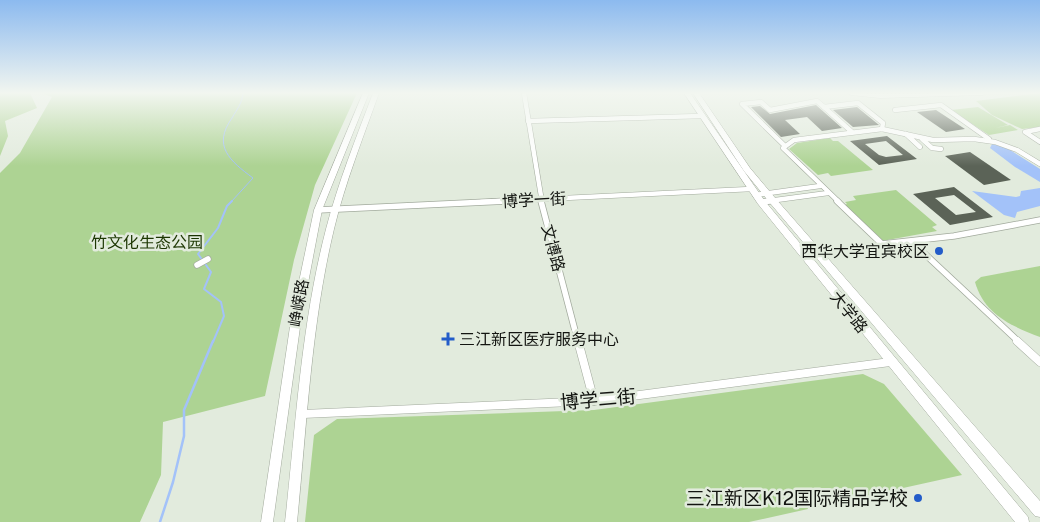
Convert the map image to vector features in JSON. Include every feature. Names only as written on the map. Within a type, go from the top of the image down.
[{"type":"main road","name":"峥嵘路","points":[[267,522],[296,320],[318,210],[356,117]]},
{"type":"main road","name":"峥嵘路","points":[[291,522],[314,315],[330,230],[368,117]]},
{"type":"main road","name":"大学路","points":[[701,117],[756,196],[890,362],[1024,522]]},
{"type":"main road","name":"大学路","points":[[712,117],[747,170],[1040,511]]},
{"type":"street","name":"文博路","points":[[527,117],[540,200],[594,401]]},
{"type":"street","points":[[528,121],[653,117]]},
{"type":"street","points":[[756,117],[785,146],[783,148],[820,186],[877,241],[889,245],[1037,221],[1040,225]]},
{"type":"street","points":[[836,117],[852,132]]},
{"type":"street","points":[[875,117],[883,124],[882,129]]},
{"type":"street","points":[[958,117],[992,141]]},
{"type":"street","points":[[785,146],[794,140],[882,129],[922,138],[992,141],[1012,147],[1040,164]]},
{"type":"street","points":[[1040,129],[1025,132],[1040,142]]},
{"type":"street","points":[[906,134],[920,147]]},
{"type":"street","points":[[922,138],[932,148],[941,149]]},
{"type":"street","points":[[1029,156],[1040,156]]},
{"type":"street","points":[[756,196],[770,197],[820,186]]},
{"type":"street","points":[[756,196],[770,197],[828,193]]},
{"type":"street","name":"博学一街","points":[[318,210],[540,200],[756,196]]},
{"type":"street","points":[[912,242],[1040,362]]},
{"type":"street","points":[[197,265],[208,259]]},
{"type":"street","name":"博学二街","points":[[303,414],[594,401],[890,362]]},
{"type":"green space","points":[[0,117],[14,117],[5,121],[8,136],[0,156]]},
{"type":"green space","name":"竹文化生态公园","points":[[40,117],[346,117],[315,185],[294,260],[265,396],[163,422],[161,475],[140,522],[0,522],[0,173],[20,153]]},
{"type":"green space","points":[[962,117],[995,117],[1008,125],[995,128],[1010,125],[1018,130],[989,135]]},
{"type":"green space","points":[[997,117],[1040,117],[1040,127],[1022,129]]},
{"type":"green space","points":[[830,138],[833,141],[838,141],[873,170],[831,176],[828,173],[818,175],[789,149],[797,143]]},
{"type":"green space","points":[[896,190],[937,225],[932,227],[937,231],[882,241],[845,205],[847,204],[845,202],[856,200],[853,196]]},
{"type":"green space","points":[[1040,266],[1040,337],[1009,323],[992,311],[979,293],[975,282],[981,277]]},
{"type":"green space","points":[[863,374],[884,384],[962,475],[749,522],[305,522],[314,435],[337,419],[594,410]]},
{"type":"water","points":[[992,144],[1004,146],[1040,169],[1040,182],[1015,167],[990,148]]},
{"type":"water","points":[[1040,188],[1040,206],[1017,212],[1015,218],[1004,215],[972,191],[1016,197],[1020,196],[1021,191]]},
{"type":"building","points":[[761,117],[804,117],[785,120],[800,134],[781,137]]},
{"type":"building","points":[[807,117],[830,117],[842,128],[822,131]]},
{"type":"building","points":[[842,117],[870,117],[879,125],[853,127]]},
{"type":"building","points":[[925,117],[947,117],[965,129],[946,132]]},
{"type":"building","points":[[887,136],[917,159],[879,165],[850,141]],"holes":[[[886,141],[903,155],[886,157],[879,155],[865,144]]]},
{"type":"building","points":[[970,152],[1011,180],[984,185],[945,156]]},
{"type":"building","points":[[954,187],[993,217],[950,225],[913,194]],"holes":[[[954,195],[976,212],[956,215],[935,198]]]},
{"type":"waterway","points":[[231,202],[253,178],[237,165],[226,152],[224,137],[226,128],[232,117]]},
{"type":"waterway","points":[[213,342],[224,316],[221,302],[204,289],[211,272],[198,254],[218,228],[227,206],[231,202]]},
{"type":"waterway","points":[[160,522],[173,482],[184,436],[184,410],[213,341]]},
{"type":"place","name":"西华大学宜宾校区","points":[[939,251]]},
{"type":"place","name":"三江新区医疗服务中心","points":[[448,339]]},
{"type":"place","name":"三江新区K12国际精品学校","points":[[918,498]]}]
